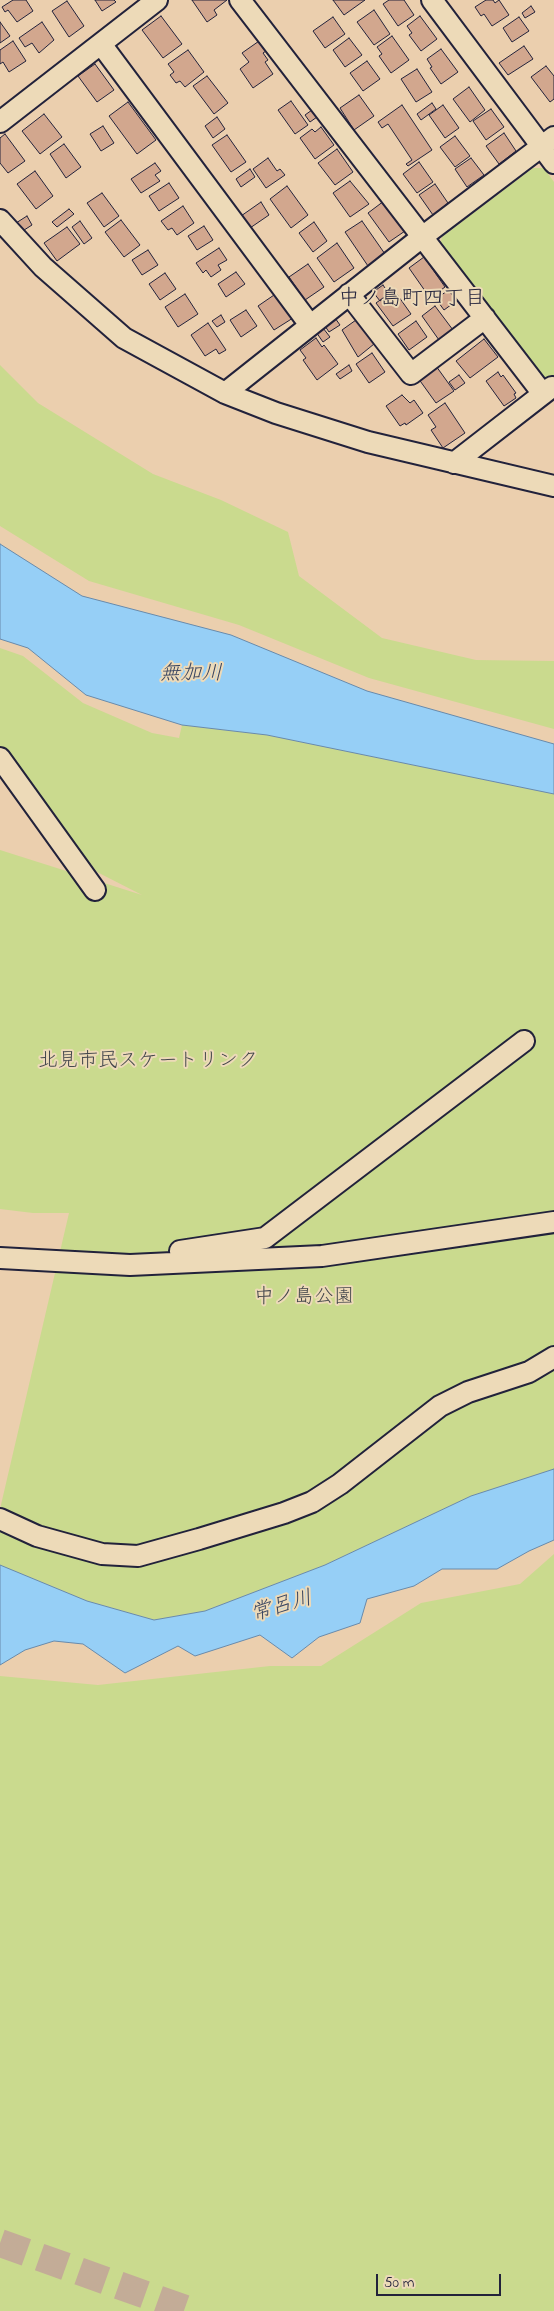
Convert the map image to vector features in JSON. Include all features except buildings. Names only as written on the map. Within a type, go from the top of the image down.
[{"type":"street","points":[[0,122],[157,0]]},
{"type":"street","points":[[240,0],[485,318],[549,390],[454,463]]},
{"type":"street","points":[[432,0],[548,141],[554,162]]},
{"type":"street","points":[[101,44],[310,325]]},
{"type":"street","points":[[225,393],[422,237],[548,141]]},
{"type":"street","points":[[0,220],[44,267],[124,338],[225,393],[276,413],[368,442],[554,486]]},
{"type":"street","points":[[349,294],[410,374],[485,318]]},
{"type":"street","points":[[0,758],[95,890]]},
{"type":"street","points":[[154,1264],[173,1252],[265,1238],[524,1041]]},
{"type":"street","points":[[0,1258],[130,1265],[322,1256],[554,1222]]},
{"type":"street","points":[[0,1519],[37,1536],[102,1554],[138,1556],[199,1539],[284,1513],[312,1502],[358,1470],[440,1406],[468,1392],[530,1372],[554,1357]]},
{"type":"green space","points":[[533,168],[544,168],[554,182],[554,376],[550,379],[542,379],[440,245],[442,237]]},
{"type":"green space","points":[[0,365],[38,403],[153,474],[221,500],[288,532],[299,576],[382,638],[476,660],[554,661],[554,729],[369,678],[239,625],[89,581],[0,526]]},
{"type":"green space","name":"中ノ島公園","points":[[0,648],[23,656],[83,703],[152,733],[179,738],[182,725],[267,735],[554,794],[554,1469],[471,1496],[325,1565],[205,1611],[154,1620],[87,1601],[0,1565],[0,1509],[69,1213],[33,1213],[0,1209],[0,850],[142,895],[97,872],[0,747]]},
{"type":"green space","points":[[554,1554],[554,2311],[0,2311],[0,1676],[98,1685],[270,1666],[321,1666],[421,1603],[520,1584]]},
{"type":"water","name":"無加川","points":[[0,544],[82,596],[231,635],[367,691],[554,744],[554,794],[267,735],[182,725],[86,695],[28,648],[0,639]]},
{"type":"water","name":"常呂川","points":[[554,1469],[554,1540],[529,1551],[497,1569],[442,1569],[414,1586],[367,1599],[360,1623],[319,1637],[292,1658],[260,1635],[195,1656],[178,1646],[125,1673],[83,1644],[54,1641],[25,1650],[0,1665],[0,1565],[87,1601],[154,1620],[205,1611],[325,1565],[471,1496]]},
{"type":"tunnel","points":[[0,2243],[191,2311]]},
{"type":"district","name":"中ノ島町四丁目","points":[[412,301]]},
{"type":"park label","name":"北見市民スケートリンク","points":[[148,1063]]}]
